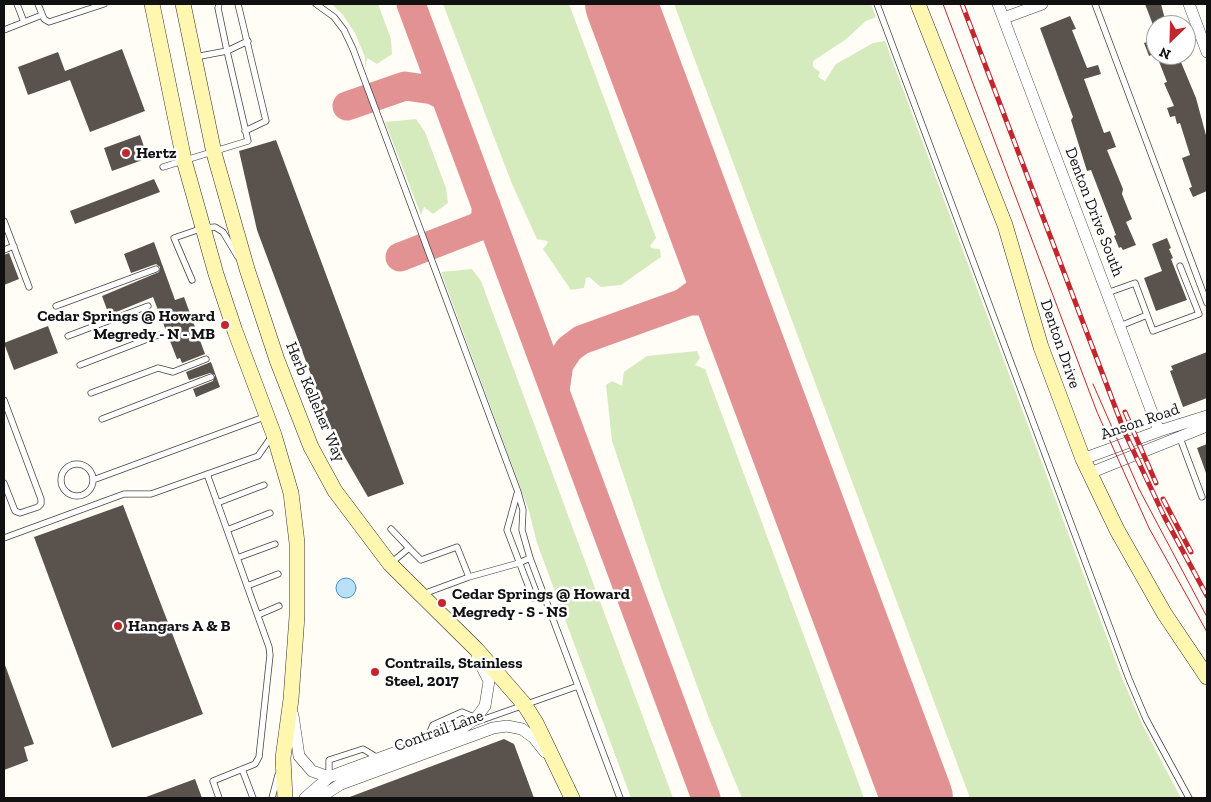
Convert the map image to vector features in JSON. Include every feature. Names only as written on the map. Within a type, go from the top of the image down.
[{"type":"main road","points":[[152,4],[184,160],[203,228],[235,331],[274,435],[290,493],[297,543],[297,616],[291,699],[283,758],[285,798]]},
{"type":"main road","name":"Herb Kelleher Way","points":[[183,4],[214,152],[246,268],[277,360],[311,447],[335,491],[390,564],[460,633],[524,704],[559,768],[567,795]]},
{"type":"main road","name":"Denton Drive","points":[[918,4],[1006,225],[1041,347],[1087,466],[1133,559],[1164,613],[1207,678]]},
{"type":"street","name":"Denton Drive South","points":[[998,4],[1159,431]]},
{"type":"street","points":[[1004,18],[1042,4]]},
{"type":"street","points":[[1189,4],[1207,52]]},
{"type":"street","name":"Anson Road","points":[[1087,466],[1159,431],[1207,416]]},
{"type":"street","name":"Anson Road","points":[[1087,466],[1180,438],[1207,426]]},
{"type":"street","name":"Contrail Lane","points":[[305,798],[329,776],[464,727],[476,718],[485,706],[489,682],[483,666],[460,633]]},
{"type":"street","points":[[291,699],[299,756],[312,771],[329,776]]},
{"type":"street","name":"Contrail Lane","points":[[319,798],[328,790],[342,784],[493,728],[507,726],[522,729],[534,738],[559,768]]},
{"type":"lane","points":[[17,4],[24,22]]},
{"type":"lane","points":[[38,4],[43,17],[49,22],[104,4]]},
{"type":"lane","points":[[163,167],[248,140],[227,51],[218,8],[219,4]]},
{"type":"lane","points":[[238,4],[266,121],[246,131]]},
{"type":"lane","points":[[316,4],[334,16],[344,30],[353,49],[518,492],[522,510],[522,530],[530,558],[620,798]]},
{"type":"lane","points":[[877,4],[1129,678],[1146,719],[1189,798]]},
{"type":"lane","points":[[1095,4],[1207,303]]},
{"type":"lane","points":[[4,30],[43,17]]},
{"type":"lane","points":[[193,57],[227,51],[248,41]]},
{"type":"lane","points":[[4,221],[30,287]]},
{"type":"lane","points":[[192,280],[174,238],[203,228],[215,227],[223,232],[246,268]]},
{"type":"lane","points":[[4,250],[14,246]]},
{"type":"lane","points":[[1107,294],[1135,283],[1154,331],[1198,314],[1180,266]]},
{"type":"lane","points":[[56,306],[156,269]]},
{"type":"lane","points":[[68,336],[148,306]]},
{"type":"lane","points":[[1120,326],[1147,315]]},
{"type":"lane","points":[[80,365],[158,335]]},
{"type":"lane","points":[[91,393],[158,368],[173,372],[206,359]]},
{"type":"lane","points":[[102,419],[211,376]]},
{"type":"lane","points":[[4,400],[41,499],[41,504],[38,507],[20,513],[15,511],[4,483]]},
{"type":"lane","points":[[93,480],[267,416]]},
{"type":"lane","points":[[5,538],[124,494],[151,494],[258,456],[274,435]]},
{"type":"lane","points":[[1180,438],[1202,497]]},
{"type":"lane","points":[[74,464],[85,466],[92,474],[93,480],[90,490],[76,496],[63,489],[60,480],[64,469],[74,464]]},
{"type":"lane","points":[[207,474],[258,615],[270,654],[259,757],[255,764],[213,781],[219,798]]},
{"type":"lane","points":[[217,503],[264,485]]},
{"type":"lane","points":[[518,492],[507,530],[533,598]]},
{"type":"lane","points":[[227,530],[270,513]]},
{"type":"lane","points":[[391,529],[421,560],[457,547],[469,577]]},
{"type":"lane","points":[[237,558],[275,544]]},
{"type":"lane","points":[[390,564],[409,548]]},
{"type":"lane","points":[[421,595],[469,577],[520,563],[530,558]]},
{"type":"lane","points":[[247,586],[278,574]]},
{"type":"lane","points":[[258,615],[279,606]]},
{"type":"lane","name":"Contrail Lane","points":[[464,727],[578,686]]},
{"type":"lane","points":[[426,741],[433,725],[462,712],[476,718]]},
{"type":"lane","points":[[272,798],[283,758]]},
{"type":"lane","points":[[242,769],[253,798]]},
{"type":"green space","points":[[332,4],[378,4],[391,39],[392,54],[377,64],[367,58],[365,68],[365,57],[355,33],[343,15]]},
{"type":"green space","points":[[443,4],[569,4],[656,238],[650,246],[651,248],[660,249],[661,257],[621,285],[601,287],[589,277],[586,278],[584,288],[571,290],[543,249],[548,243],[547,241],[537,239],[512,184]]},
{"type":"green space","points":[[674,4],[871,4],[876,17],[866,21],[845,40],[813,61],[813,67],[820,72],[818,77],[825,81],[836,64],[873,43],[885,41],[1122,678],[1143,726],[1181,798],[970,798]]},
{"type":"green space","points":[[416,119],[425,132],[446,188],[448,203],[433,214],[424,207],[421,215],[385,122]]},
{"type":"green space","points":[[472,269],[481,281],[673,798],[631,798],[537,543],[529,511],[441,272]]},
{"type":"green space","points":[[697,351],[700,358],[695,365],[705,369],[864,798],[742,798],[710,721],[662,590],[612,441],[606,385],[612,381],[622,386],[624,372],[647,356]]},
{"type":"water","points":[[346,578],[353,581],[356,588],[353,595],[346,598],[339,595],[336,588],[339,581]]},
{"type":"building","points":[[1145,4],[1161,4],[1164,15],[1149,15]]},
{"type":"building","points":[[1070,16],[1076,29],[1072,30],[1087,68],[1098,65],[1101,74],[1084,79],[1104,133],[1110,131],[1116,147],[1107,150],[1123,189],[1122,194],[1132,219],[1126,222],[1136,245],[1123,250],[1121,247],[1119,248],[1114,236],[1116,235],[1091,170],[1087,171],[1071,120],[1073,117],[1040,28]]},
{"type":"building","points":[[122,49],[145,111],[90,132],[70,80],[28,95],[18,67],[58,52],[65,71]]},
{"type":"building","points":[[1160,65],[1182,65],[1196,98],[1207,139],[1207,191],[1193,197],[1189,188],[1192,187],[1182,158],[1190,155],[1180,123],[1177,124],[1175,116],[1170,117],[1167,108],[1174,106],[1164,83],[1167,82]]},
{"type":"building","name":"Hertz","points":[[140,135],[148,158],[112,171],[104,148]]},
{"type":"building","points":[[276,140],[404,484],[368,497],[336,442],[257,230],[239,151]]},
{"type":"building","points":[[154,179],[160,192],[75,224],[70,211]]},
{"type":"building","points":[[1167,238],[1173,258],[1171,259],[1187,300],[1156,311],[1144,278],[1162,271],[1152,244]]},
{"type":"building","points":[[154,242],[175,300],[184,297],[205,354],[182,363],[180,358],[177,359],[153,297],[109,315],[102,296],[159,272],[160,267],[156,264],[131,273],[124,254]]},
{"type":"building","points":[[9,253],[19,279],[4,285],[4,255]]},
{"type":"building","points":[[48,326],[58,353],[14,370],[4,343]]},
{"type":"building","points":[[1207,352],[1207,398],[1183,407],[1170,371],[1173,370],[1171,366]]},
{"type":"building","points":[[211,362],[220,387],[196,397],[193,389],[213,381],[215,375],[210,373],[189,380],[186,372]]},
{"type":"building","points":[[1207,444],[1207,472],[1206,473],[1197,448]]},
{"type":"building","name":"Hangars A & B","points":[[123,505],[203,714],[112,748],[34,537]]},
{"type":"building","points":[[5,665],[34,744],[24,747],[28,761],[4,770]]},
{"type":"building","points":[[504,739],[514,744],[534,798],[347,798]]},
{"type":"building","points":[[195,779],[202,798],[146,798],[146,797]]},
{"type":"taxiway","points":[[411,4],[706,798]]},
{"type":"taxiway","points":[[347,106],[405,86],[433,90],[446,97]]},
{"type":"taxiway","points":[[400,257],[480,226],[486,217],[486,205]]},
{"type":"taxiway","points":[[683,303],[699,291],[707,280],[712,261],[710,245]]},
{"type":"taxiway","points":[[555,391],[559,364],[569,349],[581,340],[689,301],[704,301],[720,306],[739,322]]},
{"type":"runway","points":[[621,4],[917,798]]},
{"type":"tram line","points":[[943,4],[1097,412],[1149,528],[1207,632]]},
{"type":"tram line","points":[[1093,384],[1139,489],[1207,617]]},
{"type":"railway","points":[[962,4],[1125,433],[1165,518],[1207,596]]},
{"type":"railway","points":[[1125,412],[1156,483]]},
{"type":"railway","points":[[1163,499],[1191,552]]},
{"type":"place","name":"Hertz","points":[[126,153]]},
{"type":"place","name":"Cedar Springs @ Howard Megredy - N - MB","points":[[225,325]]},
{"type":"place","name":"Cedar Springs @ Howard Megredy - S - NS","points":[[442,603]]},
{"type":"place","name":"Hangars A & B","points":[[118,626]]},
{"type":"place","name":"Contrails, Stainless Steel, 2017","points":[[375,672]]}]
